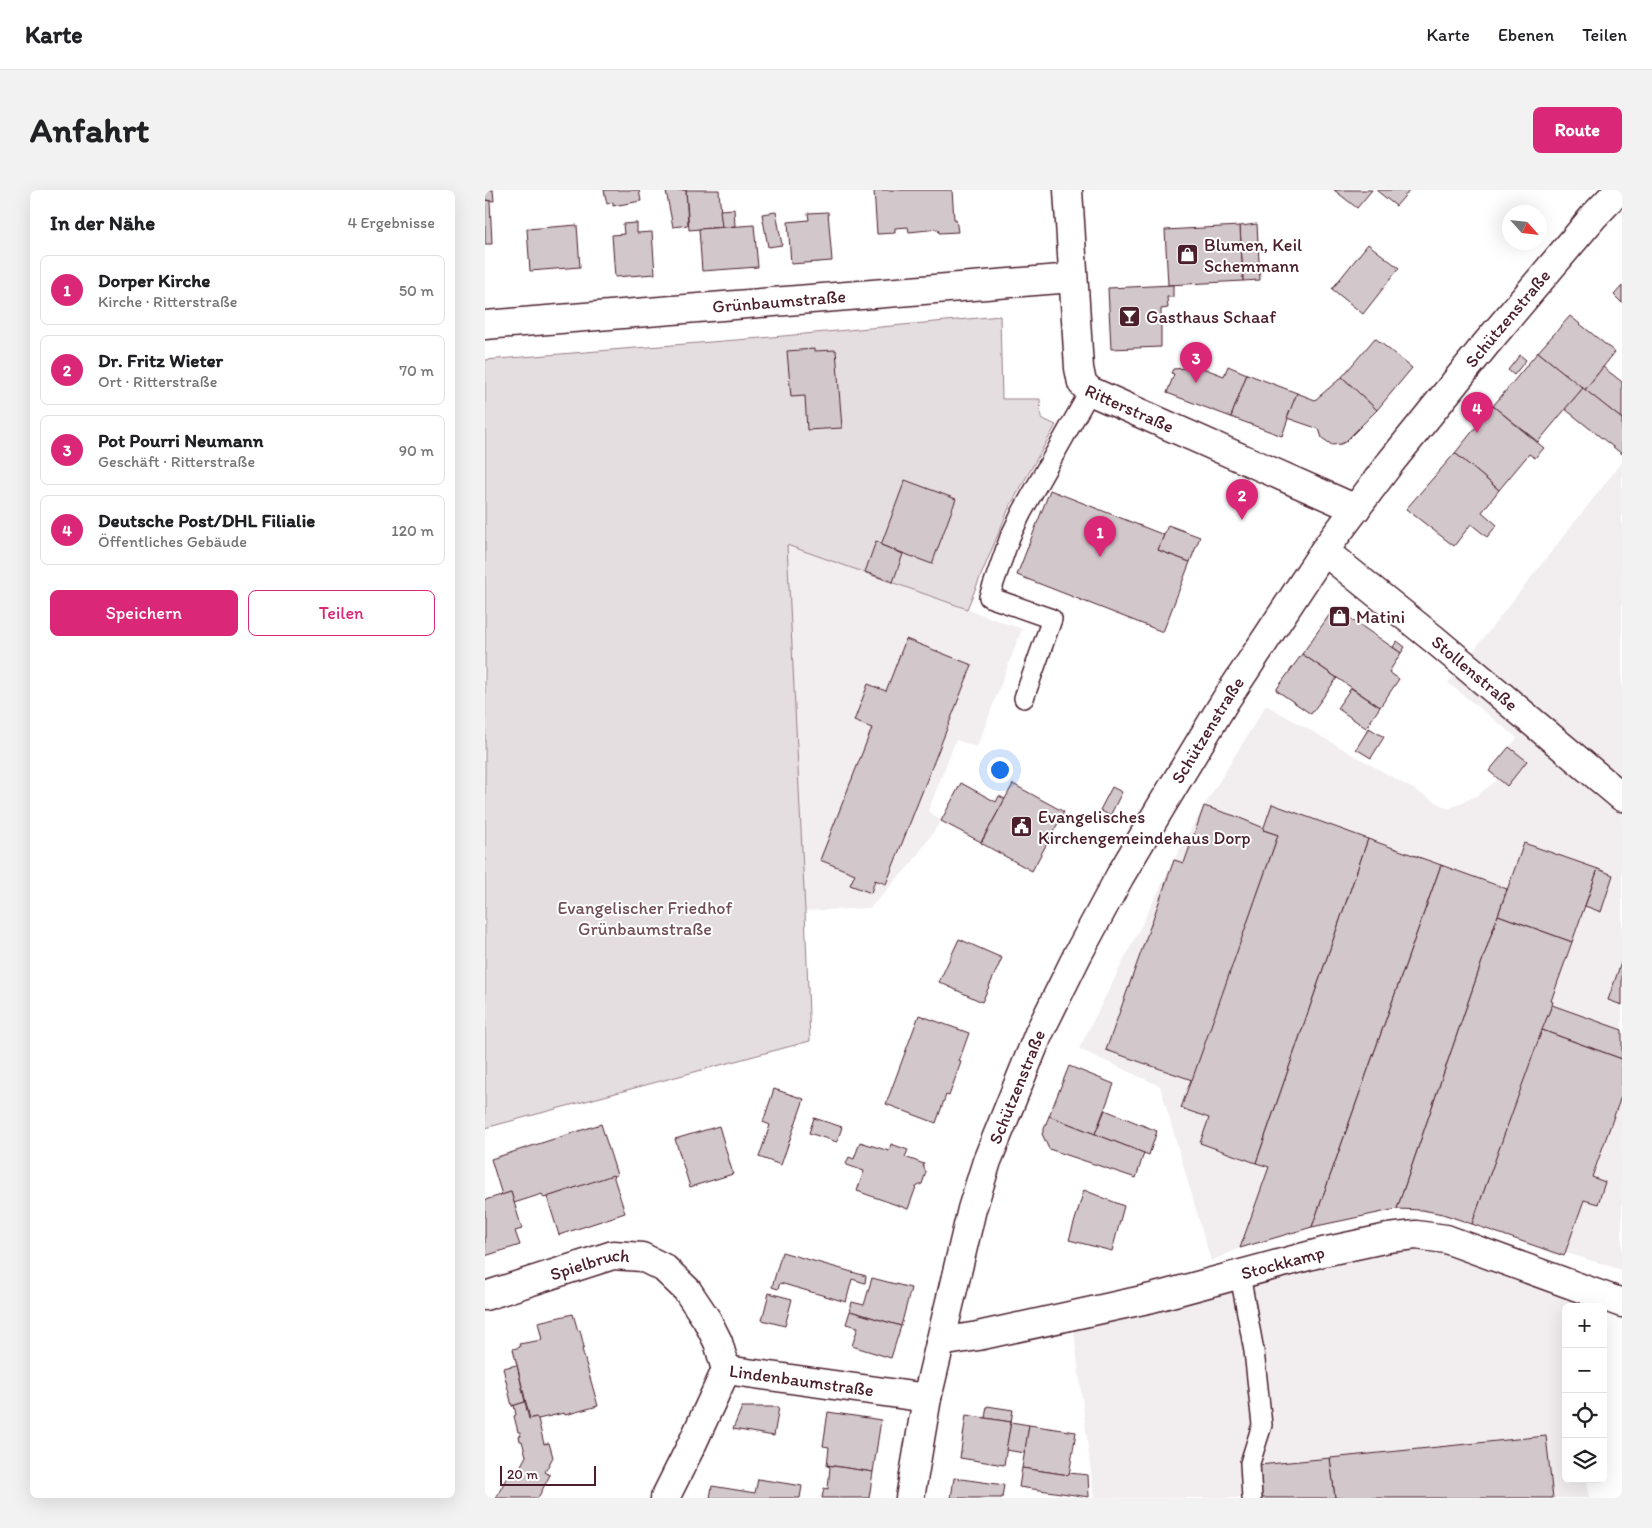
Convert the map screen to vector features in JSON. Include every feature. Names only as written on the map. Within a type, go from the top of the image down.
[{"type":"street","name":"Ritterstraße","points":[[1068,190],[1079,368],[1082,383],[1090,392],[1356,509]]},
{"type":"street","name":"Schützenstraße","points":[[910,1498],[927,1398],[972,1208],[1004,1116],[1039,1033],[1083,946],[1162,805],[1225,701],[1324,551],[1491,337],[1594,216],[1619,190]]},
{"type":"street","name":"Grünbaumstraße","points":[[485,325],[1073,278]]},
{"type":"street","name":"Stollenstraße","points":[[1324,551],[1435,640],[1622,797]]},
{"type":"street","name":"Stockkamp","points":[[940,1342],[978,1336],[1152,1298],[1333,1250],[1388,1238],[1416,1235],[1446,1239],[1622,1303]]},
{"type":"street","name":"Spielbruch","points":[[485,1296],[613,1255],[643,1258],[664,1268],[687,1290],[698,1304],[714,1335],[726,1370]]},
{"type":"street","name":"Lindenbaumstraße","points":[[665,1498],[726,1370],[927,1398]]},
{"type":"lane","points":[[1024,698],[1052,619],[989,597],[1018,520],[1090,392]]},
{"type":"lane","points":[[1240,1274],[1254,1351],[1262,1424],[1250,1463],[1253,1498]]},
{"type":"shaded area","points":[[1622,462],[1622,1270],[1422,1210],[1397,1209],[1312,1227],[1240,1248],[1211,1261],[1160,1086],[1079,1049],[1174,860],[1204,806],[1266,705],[1448,809],[1478,795],[1498,779],[1489,771],[1517,738],[1448,683]]},
{"type":"shaded area","points":[[787,545],[1022,629],[977,747],[956,740],[928,811],[941,821],[912,863],[870,908],[805,911]]},
{"type":"shaded area","points":[[1423,1247],[1453,1253],[1575,1299],[1574,1303],[1562,1303],[1562,1483],[1587,1483],[1589,1498],[1094,1498],[1074,1332],[1206,1294],[1392,1248]]},
{"type":"green space","name":"Evangelischer Friedhof Grünbaumstraße","points":[[1000,316],[1002,399],[1040,399],[1041,418],[1056,425],[1009,508],[967,609],[787,545],[810,1041],[485,1128],[485,360],[761,338]]},
{"type":"building","points":[[485,190],[493,190],[494,201],[485,200]]},
{"type":"building","points":[[604,190],[639,190],[641,201],[613,206],[613,202],[607,204]]},
{"type":"building","points":[[686,190],[688,225],[673,227],[666,191]]},
{"type":"building","points":[[686,190],[719,190],[722,227],[689,230]]},
{"type":"building","points":[[874,190],[952,190],[954,219],[956,219],[958,232],[939,233],[938,229],[909,232],[908,227],[895,228],[895,233],[877,234]]},
{"type":"building","points":[[1334,190],[1372,190],[1357,208]]},
{"type":"building","points":[[1376,190],[1410,190],[1396,206]]},
{"type":"building","points":[[485,200],[490,201],[492,244],[485,244]]},
{"type":"building","points":[[734,209],[735,226],[722,227],[720,210]]},
{"type":"building","points":[[776,212],[782,245],[768,247],[762,214]]},
{"type":"building","points":[[828,212],[832,261],[791,264],[788,222],[809,220],[808,213]]},
{"type":"building","points":[[637,223],[637,233],[652,232],[655,274],[615,277],[612,235],[624,234],[623,224]]},
{"type":"building","points":[[1257,224],[1260,280],[1243,281],[1240,226]]},
{"type":"building","points":[[577,225],[580,267],[530,271],[527,229]]},
{"type":"building","points":[[754,225],[758,267],[702,271],[699,229]]},
{"type":"building","points":[[1240,226],[1243,281],[1168,285],[1165,230]]},
{"type":"building","points":[[1368,244],[1399,268],[1363,314],[1332,289]]},
{"type":"building","points":[[1173,285],[1173,297],[1167,297],[1168,308],[1161,309],[1161,347],[1111,349],[1108,288]]},
{"type":"building","points":[[1622,286],[1622,303],[1614,295]]},
{"type":"building","points":[[1570,316],[1615,352],[1585,390],[1538,352]]},
{"type":"building","points":[[1375,338],[1412,368],[1377,410],[1342,377]]},
{"type":"building","points":[[814,349],[814,351],[836,350],[842,428],[807,430],[805,396],[791,397],[787,351]]},
{"type":"building","points":[[1538,352],[1583,388],[1538,442],[1493,406]]},
{"type":"building","points":[[1520,355],[1526,360],[1514,375],[1508,370]]},
{"type":"building","points":[[1228,366],[1247,374],[1231,417],[1167,393],[1174,374],[1171,373],[1173,369],[1200,367],[1224,376]]},
{"type":"building","points":[[1603,367],[1622,382],[1622,419],[1585,390]]},
{"type":"building","points":[[1247,374],[1297,393],[1282,436],[1231,417]]},
{"type":"building","points":[[1342,377],[1377,410],[1345,442],[1332,445],[1322,438],[1319,429],[1287,418],[1297,393],[1315,400]]},
{"type":"building","points":[[1583,388],[1622,419],[1622,454],[1565,409]]},
{"type":"building","points":[[1493,406],[1544,448],[1535,458],[1529,454],[1499,490],[1455,453]]},
{"type":"building","points":[[1455,453],[1499,490],[1482,512],[1497,525],[1487,537],[1471,524],[1454,546],[1406,509]]},
{"type":"building","points":[[905,480],[956,499],[932,564],[881,545]]},
{"type":"building","points":[[1050,490],[1164,535],[1158,550],[1190,562],[1163,632],[1017,575]]},
{"type":"building","points":[[1168,525],[1200,537],[1190,562],[1158,550]]},
{"type":"building","points":[[876,541],[903,554],[893,582],[865,572]]},
{"type":"building","points":[[1341,612],[1401,653],[1389,672],[1399,679],[1380,707],[1302,654],[1330,614]]},
{"type":"building","points":[[906,639],[972,665],[886,884],[875,880],[871,893],[850,885],[855,874],[820,860],[872,728],[854,721],[868,684],[886,691]]},
{"type":"building","points":[[1397,641],[1405,647],[1401,653],[1393,647]]},
{"type":"building","points":[[1302,654],[1337,678],[1311,714],[1276,690]]},
{"type":"building","points":[[1351,688],[1380,707],[1366,728],[1337,708]]},
{"type":"building","points":[[1369,728],[1384,737],[1371,758],[1356,749]]},
{"type":"building","points":[[1509,747],[1527,761],[1507,786],[1489,771]]},
{"type":"building","points":[[961,783],[996,802],[999,796],[1005,799],[981,842],[941,821]]},
{"type":"building","name":"Evangelisches Kirchengemeindehaus Dorp","points":[[1013,784],[1064,812],[1032,871],[981,843]]},
{"type":"building","points":[[1112,787],[1122,792],[1110,816],[1100,810]]},
{"type":"building","points":[[1272,804],[1368,839],[1256,1163],[1200,1143],[1209,1118],[1181,1108],[1278,835],[1263,830]]},
{"type":"building","points":[[1204,806],[1235,816],[1278,835],[1192,1080],[1106,1050],[1174,860],[1184,863]]},
{"type":"building","points":[[1368,839],[1441,865],[1312,1227],[1240,1248],[1269,1167],[1256,1163]]},
{"type":"building","points":[[1524,843],[1598,869],[1572,942],[1498,915]]},
{"type":"building","points":[[1441,865],[1507,889],[1397,1209],[1312,1227]]},
{"type":"building","points":[[1598,869],[1613,875],[1601,912],[1585,906]]},
{"type":"building","points":[[1498,915],[1572,942],[1551,1001],[1553,1002],[1552,1005],[1472,1224],[1443,1214],[1422,1210],[1397,1209]]},
{"type":"building","points":[[959,939],[1002,958],[982,1002],[939,982]]},
{"type":"building","points":[[1622,960],[1622,1005],[1608,1000]]},
{"type":"building","points":[[1552,1005],[1622,1030],[1622,1059],[1542,1030]]},
{"type":"building","points":[[919,1015],[969,1033],[949,1096],[946,1095],[936,1123],[886,1104]]},
{"type":"building","points":[[1542,1030],[1622,1059],[1622,1094],[1592,1177],[1605,1182],[1598,1204],[1584,1200],[1564,1256],[1472,1224]]},
{"type":"building","points":[[1069,1066],[1114,1084],[1095,1134],[1049,1116]]},
{"type":"building","points":[[774,1089],[804,1099],[781,1165],[759,1157],[770,1125],[763,1122]]},
{"type":"building","points":[[1105,1110],[1157,1131],[1149,1155],[1095,1134]]},
{"type":"building","points":[[1049,1116],[1144,1153],[1136,1178],[1049,1149],[1042,1134]]},
{"type":"building","points":[[814,1118],[842,1127],[837,1142],[809,1133]]},
{"type":"building","points":[[601,1124],[617,1175],[544,1198],[542,1194],[514,1203],[511,1192],[502,1195],[491,1159]]},
{"type":"building","points":[[719,1126],[733,1174],[690,1187],[675,1139]]},
{"type":"building","points":[[860,1142],[889,1151],[891,1144],[908,1150],[905,1157],[924,1164],[926,1172],[922,1184],[916,1187],[908,1209],[857,1191],[864,1171],[846,1163],[849,1157],[854,1159]]},
{"type":"building","points":[[613,1175],[625,1213],[559,1235],[547,1197]]},
{"type":"building","points":[[1084,1190],[1124,1206],[1112,1251],[1069,1240]]},
{"type":"building","points":[[511,1192],[522,1229],[515,1231],[520,1245],[485,1256],[485,1200]]},
{"type":"building","points":[[782,1252],[866,1276],[865,1283],[852,1279],[846,1302],[780,1283],[778,1289],[772,1287]]},
{"type":"building","points":[[872,1278],[911,1288],[901,1326],[850,1311],[852,1302],[864,1305]]},
{"type":"building","points":[[769,1293],[792,1299],[785,1326],[762,1320]]},
{"type":"building","points":[[850,1311],[901,1326],[891,1358],[852,1346],[858,1327],[846,1324]]},
{"type":"building","points":[[573,1314],[578,1331],[580,1330],[584,1347],[582,1349],[598,1406],[565,1415],[564,1413],[530,1419],[513,1349],[520,1347],[519,1344],[542,1340],[538,1322]]},
{"type":"building","points":[[517,1365],[525,1402],[512,1406],[503,1368]]},
{"type":"building","points":[[525,1402],[529,1419],[536,1417],[538,1419],[544,1444],[549,1443],[553,1457],[545,1472],[550,1475],[538,1498],[496,1498],[508,1475],[515,1477],[526,1456],[514,1416],[516,1415],[514,1405]]},
{"type":"building","points":[[987,1406],[1013,1410],[1011,1422],[985,1418]]},
{"type":"building","points":[[742,1407],[779,1407],[774,1436],[733,1429]]},
{"type":"building","points":[[828,1412],[881,1420],[873,1472],[827,1465],[829,1447],[823,1446]]},
{"type":"building","points":[[966,1415],[1011,1422],[1004,1465],[960,1458]]},
{"type":"building","points":[[1011,1422],[1029,1425],[1025,1453],[1006,1450]]},
{"type":"building","points":[[1029,1425],[1076,1432],[1069,1475],[1022,1468]]},
{"type":"building","points":[[1546,1436],[1553,1498],[1335,1498],[1330,1458]]},
{"type":"building","points":[[1330,1458],[1335,1498],[1262,1498],[1259,1465]]},
{"type":"building","points":[[827,1465],[873,1472],[869,1498],[822,1498],[824,1488],[828,1489],[830,1467]]},
{"type":"building","points":[[1022,1468],[1069,1475],[1069,1473],[1088,1475],[1089,1497],[1019,1487]]},
{"type":"building","points":[[954,1478],[1004,1485],[1002,1498],[951,1498]]},
{"type":"building","points":[[758,1479],[802,1486],[800,1498],[710,1498],[712,1486],[755,1493]]},
{"type":"place","name":"Blumen, Keil Schemmann","points":[[1188,255]]},
{"type":"place","name":"Gasthaus Schaaf","points":[[1130,317]]},
{"type":"place","name":"Pot Pourri Neumann","points":[[1196,383]]},
{"type":"place","name":"Deutsche Post/DHL Filialie","points":[[1477,433]]},
{"type":"place","name":"Dr. Fritz Wieter","points":[[1242,520]]},
{"type":"place","name":"Dorper Kirche","points":[[1100,557]]},
{"type":"place","name":"Matini","points":[[1340,617]]},
{"type":"place","name":"Evangelisches Kirchengemeindehaus Dorp","points":[[1022,827]]}]
